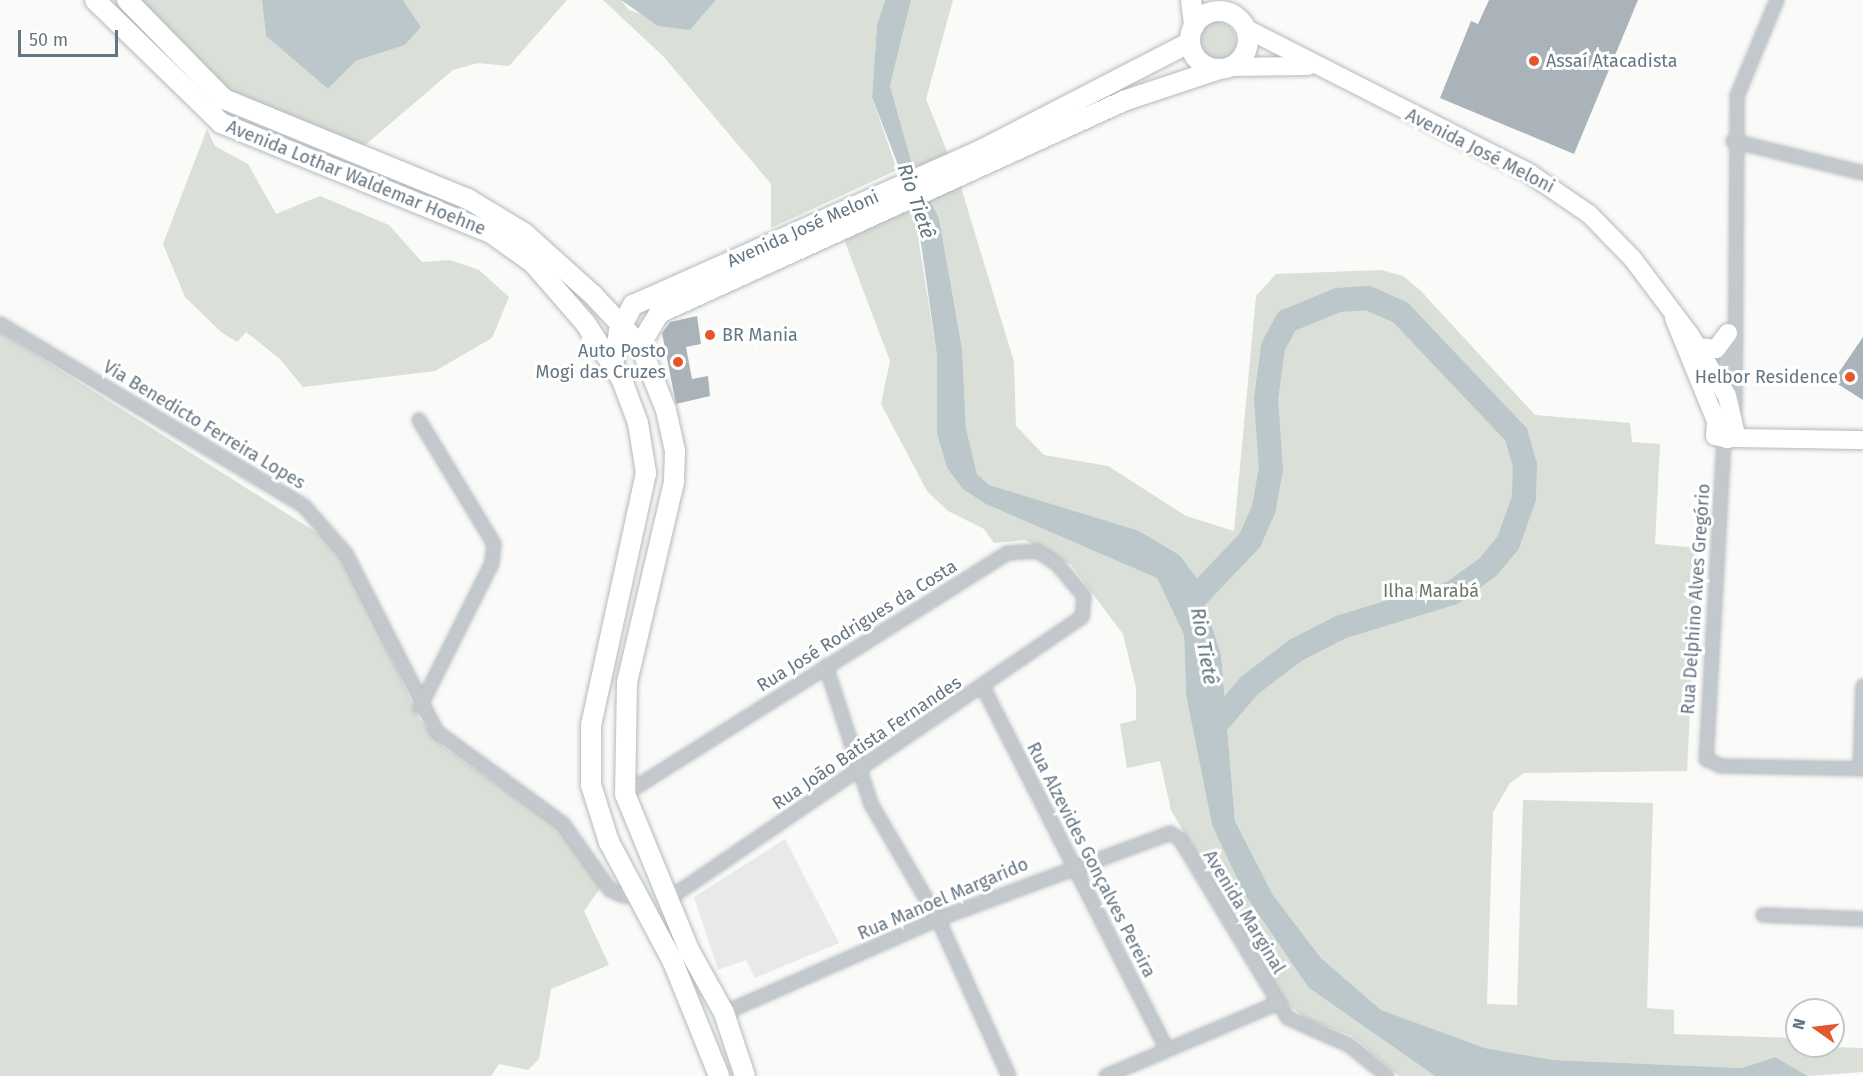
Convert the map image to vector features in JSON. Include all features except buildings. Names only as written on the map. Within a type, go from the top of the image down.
[{"type":"main road","name":"Avenida Lothar Waldemar Hoehne","points":[[94,0],[221,123],[491,233],[532,263],[586,324],[613,366],[638,423],[645,473],[591,726],[589,766],[596,806],[637,894],[694,1005],[719,1076]]},
{"type":"main road","name":"Avenida Lothar Waldemar Hoehne","points":[[127,0],[224,99],[497,216],[544,249],[622,324],[640,345],[666,410],[675,451],[675,482],[627,683],[625,794],[671,897],[689,951],[724,1013],[745,1076]]},
{"type":"main road","points":[[1191,0],[1192,34],[1196,58],[1224,68],[1247,46],[1245,28],[1227,7],[1214,11],[1192,34]]},
{"type":"main road","name":"Avenida José Meloni","points":[[984,156],[1192,34]]},
{"type":"main road","name":"Avenida José Meloni","points":[[613,366],[622,324],[633,305],[878,203],[984,156],[1126,100],[1224,68]]},
{"type":"main road","name":"Avenida José Meloni","points":[[640,345],[659,313],[878,203]]},
{"type":"street","name":"Rua Delphino Alves Gregório","points":[[1777,0],[1742,77],[1733,141],[1730,328],[1738,331],[1706,759],[1721,766],[1862,769]]},
{"type":"street","name":"Avenida José Meloni","points":[[1245,28],[1313,66],[1526,171],[1570,198],[1632,258],[1673,316]]},
{"type":"street","name":"Avenida José Meloni","points":[[1224,68],[1313,66]]},
{"type":"street","points":[[1733,141],[1863,173]]},
{"type":"street","points":[[1673,316],[1698,346],[1729,429],[1771,437],[1863,440]]},
{"type":"street","points":[[1673,316],[1712,386]]},
{"type":"street","name":"Via Benedicto Ferreira Lopes","points":[[0,324],[303,505],[346,554],[420,707],[456,750],[563,824],[610,890],[624,896],[637,894]]},
{"type":"street","points":[[1698,346],[1716,349],[1730,328]]},
{"type":"street","points":[[1712,386],[1730,328]]},
{"type":"street","points":[[420,420],[494,544],[492,563],[420,707]]},
{"type":"street","name":"Rua José Rodrigues da Costa","points":[[625,794],[826,666],[1016,550],[1037,550],[1057,564],[1084,596],[1082,617]]},
{"type":"street","name":"Rua João Batista Fernandes","points":[[671,897],[983,687],[1082,617]]},
{"type":"street","points":[[826,666],[858,772],[871,804],[938,919],[1009,1076]]},
{"type":"street","points":[[1862,769],[1863,686]]},
{"type":"street","name":"Rua Alzevides Gonçalves Pereira","points":[[983,687],[1167,1049]]},
{"type":"street","name":"Rua Manoel Margarido","points":[[724,1013],[938,919],[1072,866],[1166,834],[1180,838]]},
{"type":"street","name":"Avenida Marginal","points":[[1180,838],[1278,1003],[1297,1026],[1349,1045],[1387,1076]]},
{"type":"street","points":[[1763,915],[1863,919]]},
{"type":"street","points":[[1106,1076],[1278,1003]]},
{"type":"shaded area","points":[[785,839],[839,943],[755,978],[746,960],[718,970],[694,897]]},
{"type":"green space","points":[[140,0],[262,0],[266,36],[328,89],[356,61],[405,45],[421,27],[403,0],[567,0],[509,66],[478,63],[453,70],[364,146],[225,89]]},
{"type":"green space","points":[[603,0],[621,0],[629,10],[690,30],[716,0],[885,0],[877,25],[872,97],[897,170],[771,228],[771,184],[664,57]]},
{"type":"green space","name":"Ilha Marabá","points":[[911,0],[953,0],[926,99],[960,184],[1014,362],[1016,426],[1044,455],[1108,466],[1186,516],[1234,531],[1256,296],[1276,274],[1381,270],[1403,276],[1420,290],[1535,415],[1630,423],[1632,442],[1660,444],[1655,544],[1698,548],[1687,771],[1524,773],[1510,783],[1493,812],[1487,1004],[1517,1005],[1523,800],[1653,803],[1647,1008],[1674,1010],[1674,1034],[1785,1038],[1785,1058],[1845,1058],[1845,1047],[1863,1048],[1863,1072],[1808,1076],[1775,1057],[1742,1068],[1554,1060],[1485,1048],[1381,1010],[1321,958],[1273,895],[1235,821],[1221,654],[1196,577],[989,485],[977,474],[966,428],[962,348],[939,218],[912,164],[890,86]]},
{"type":"green space","points":[[1217,22],[1224,23],[1230,28],[1235,34],[1235,48],[1230,54],[1224,59],[1217,60],[1210,59],[1204,54],[1199,48],[1198,41],[1199,34],[1204,28],[1210,23]]},
{"type":"green space","points":[[207,129],[215,146],[248,164],[276,214],[320,196],[389,225],[422,262],[450,260],[479,270],[509,297],[492,338],[435,371],[303,387],[280,359],[246,332],[237,342],[221,332],[185,297],[163,244]]},
{"type":"green space","points":[[913,205],[937,356],[937,434],[947,468],[1157,578],[1184,635],[1186,695],[1212,825],[1309,988],[1435,1076],[1399,1076],[1352,1036],[1306,1019],[1278,996],[1171,810],[1160,761],[1127,768],[1120,724],[1136,720],[1136,688],[1123,634],[1071,565],[1025,540],[994,543],[984,529],[948,511],[927,491],[881,404],[890,361],[843,237]]},
{"type":"green space","points":[[0,332],[330,541],[350,569],[420,720],[443,747],[569,835],[601,887],[584,911],[609,965],[551,989],[539,1059],[528,1070],[499,1064],[491,1076],[0,1076]]},
{"type":"water","points":[[262,0],[403,0],[421,27],[405,45],[356,61],[328,89],[266,36]]},
{"type":"water","points":[[621,0],[716,0],[690,30],[658,26]]},
{"type":"water","name":"Rio Tietê","points":[[885,0],[911,0],[890,86],[912,164],[939,218],[962,348],[966,428],[977,474],[989,485],[1139,531],[1179,555],[1196,577],[1221,654],[1235,821],[1273,895],[1321,958],[1381,1010],[1485,1048],[1554,1060],[1742,1068],[1775,1057],[1808,1076],[1435,1076],[1309,988],[1244,893],[1212,825],[1186,695],[1184,635],[1157,578],[986,504],[963,489],[947,468],[937,434],[937,356],[917,215],[872,97],[877,25]]},
{"type":"waterway","points":[[1196,597],[1250,540],[1264,508],[1271,470],[1266,399],[1273,347],[1287,321],[1338,300],[1368,298],[1401,313],[1516,434],[1525,466],[1524,498],[1508,543],[1488,567],[1452,593],[1341,627],[1296,650],[1250,685],[1218,722]]},
{"type":"place","name":"Assaí Atacadista","points":[[1534,61]]},
{"type":"place","name":"BR Mania","points":[[710,335]]},
{"type":"place","name":"Auto Posto Mogi das Cruzes","points":[[678,362]]},
{"type":"place","name":"Helbor Residence","points":[[1850,377]]}]
